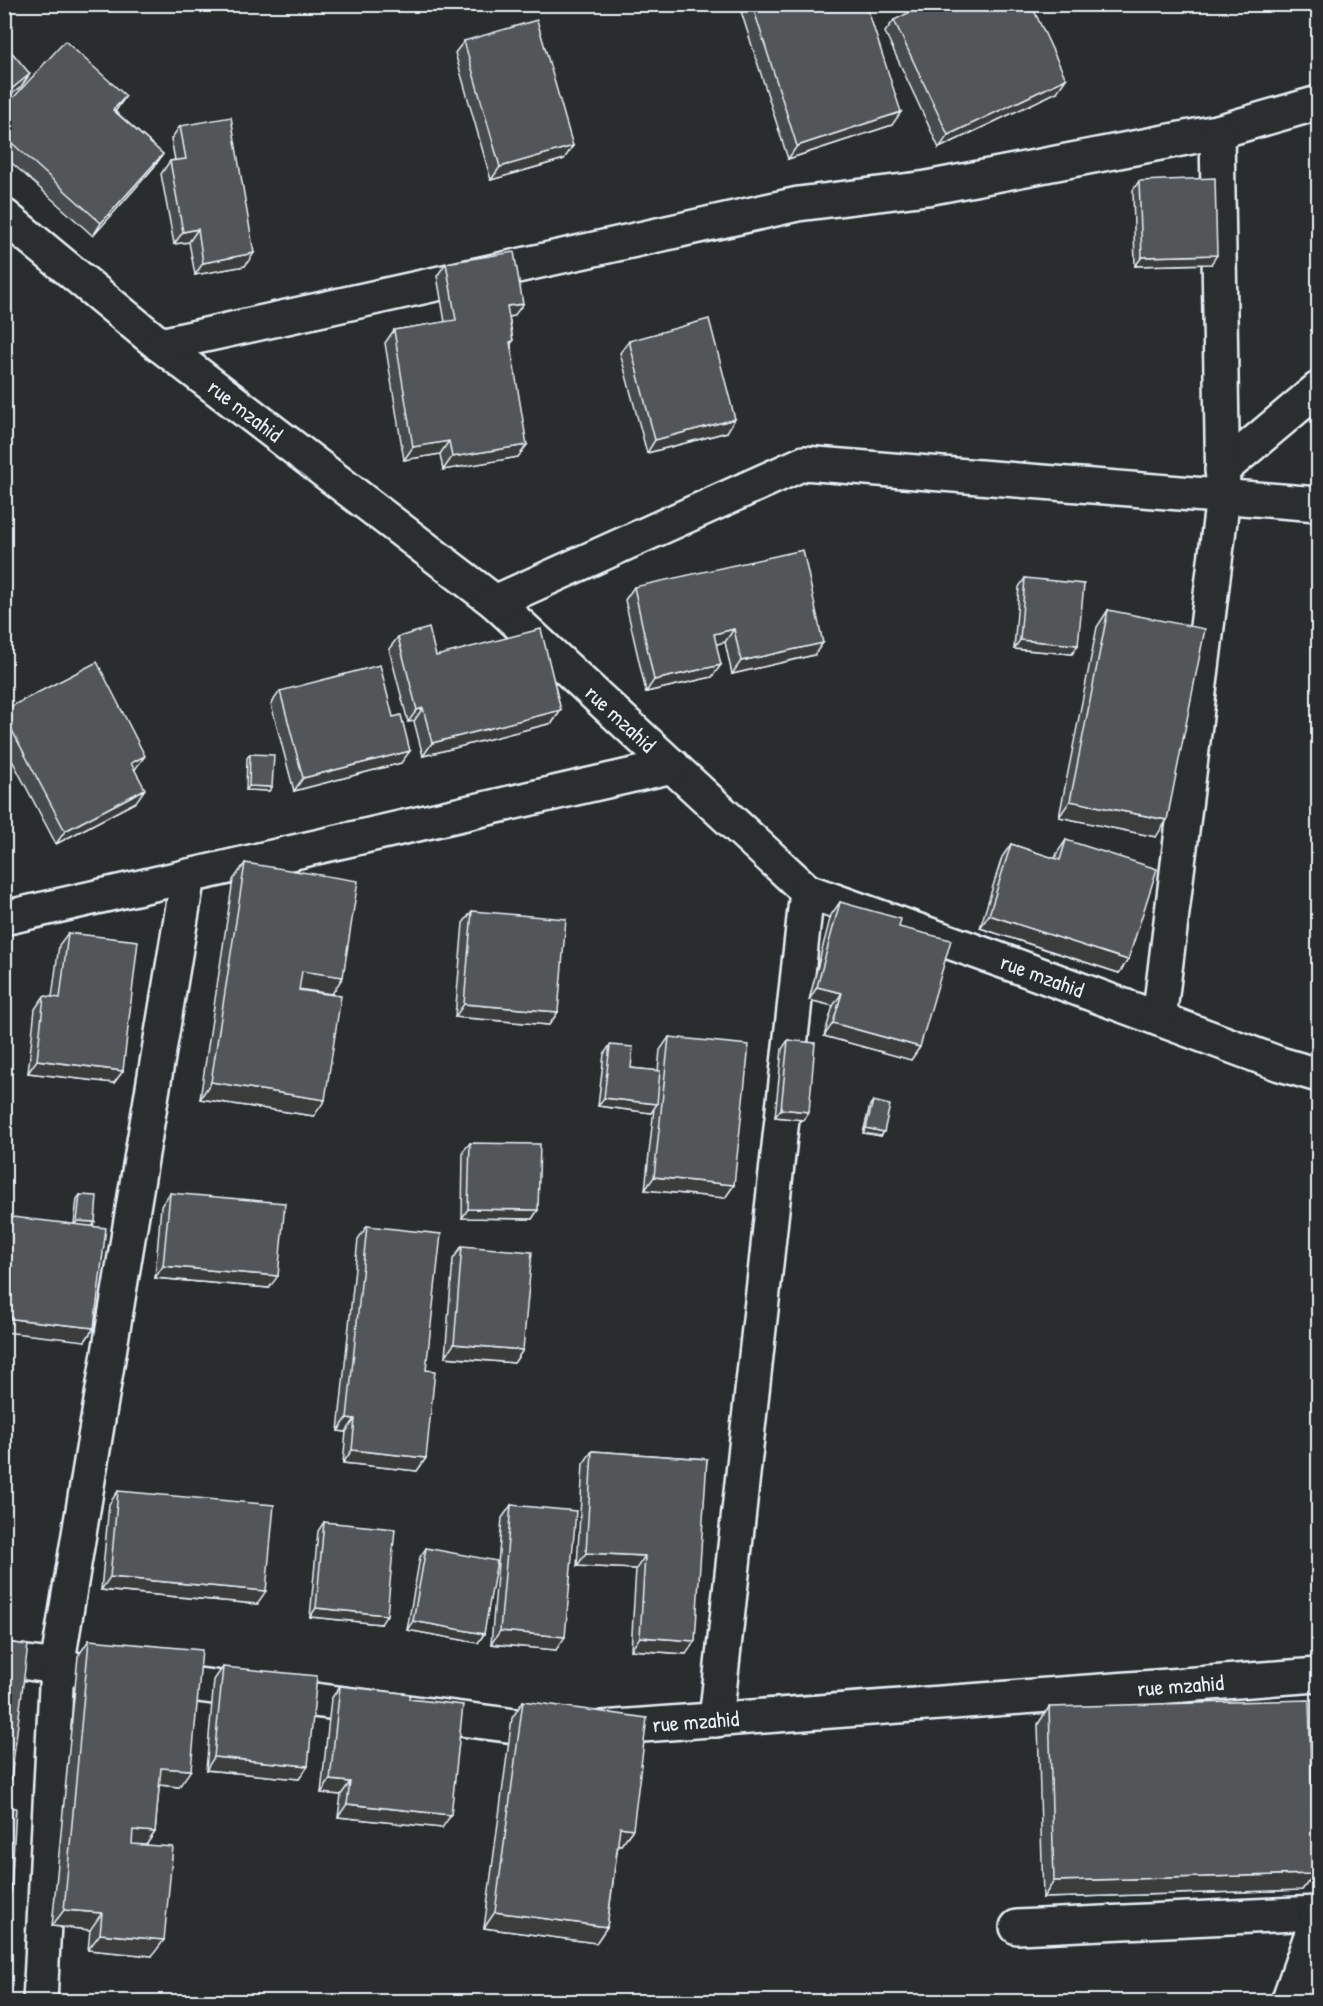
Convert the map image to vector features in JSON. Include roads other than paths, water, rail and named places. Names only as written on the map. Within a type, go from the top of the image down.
[{"type":"street","points":[[160,345],[798,204],[927,188],[1217,132],[1318,103]]},
{"type":"street","points":[[1159,1019],[1222,483],[1217,132]]},
{"type":"street","name":"rue mzahid","points":[[4,216],[160,345],[495,602],[807,891],[1280,1064],[1318,1075]]},
{"type":"street","points":[[1222,483],[1318,389]]},
{"type":"street","points":[[495,602],[804,463],[1222,483],[1318,504]]},
{"type":"street","points":[[4,918],[673,766]]},
{"type":"street","points":[[40,2001],[57,1667],[188,876]]},
{"type":"street","points":[[716,1720],[807,891]]},
{"type":"street","name":"rue mzahid","points":[[4,1660],[558,1731],[1318,1675]]},
{"type":"street","points":[[1017,1927],[1318,1915],[1288,2001]]}]
